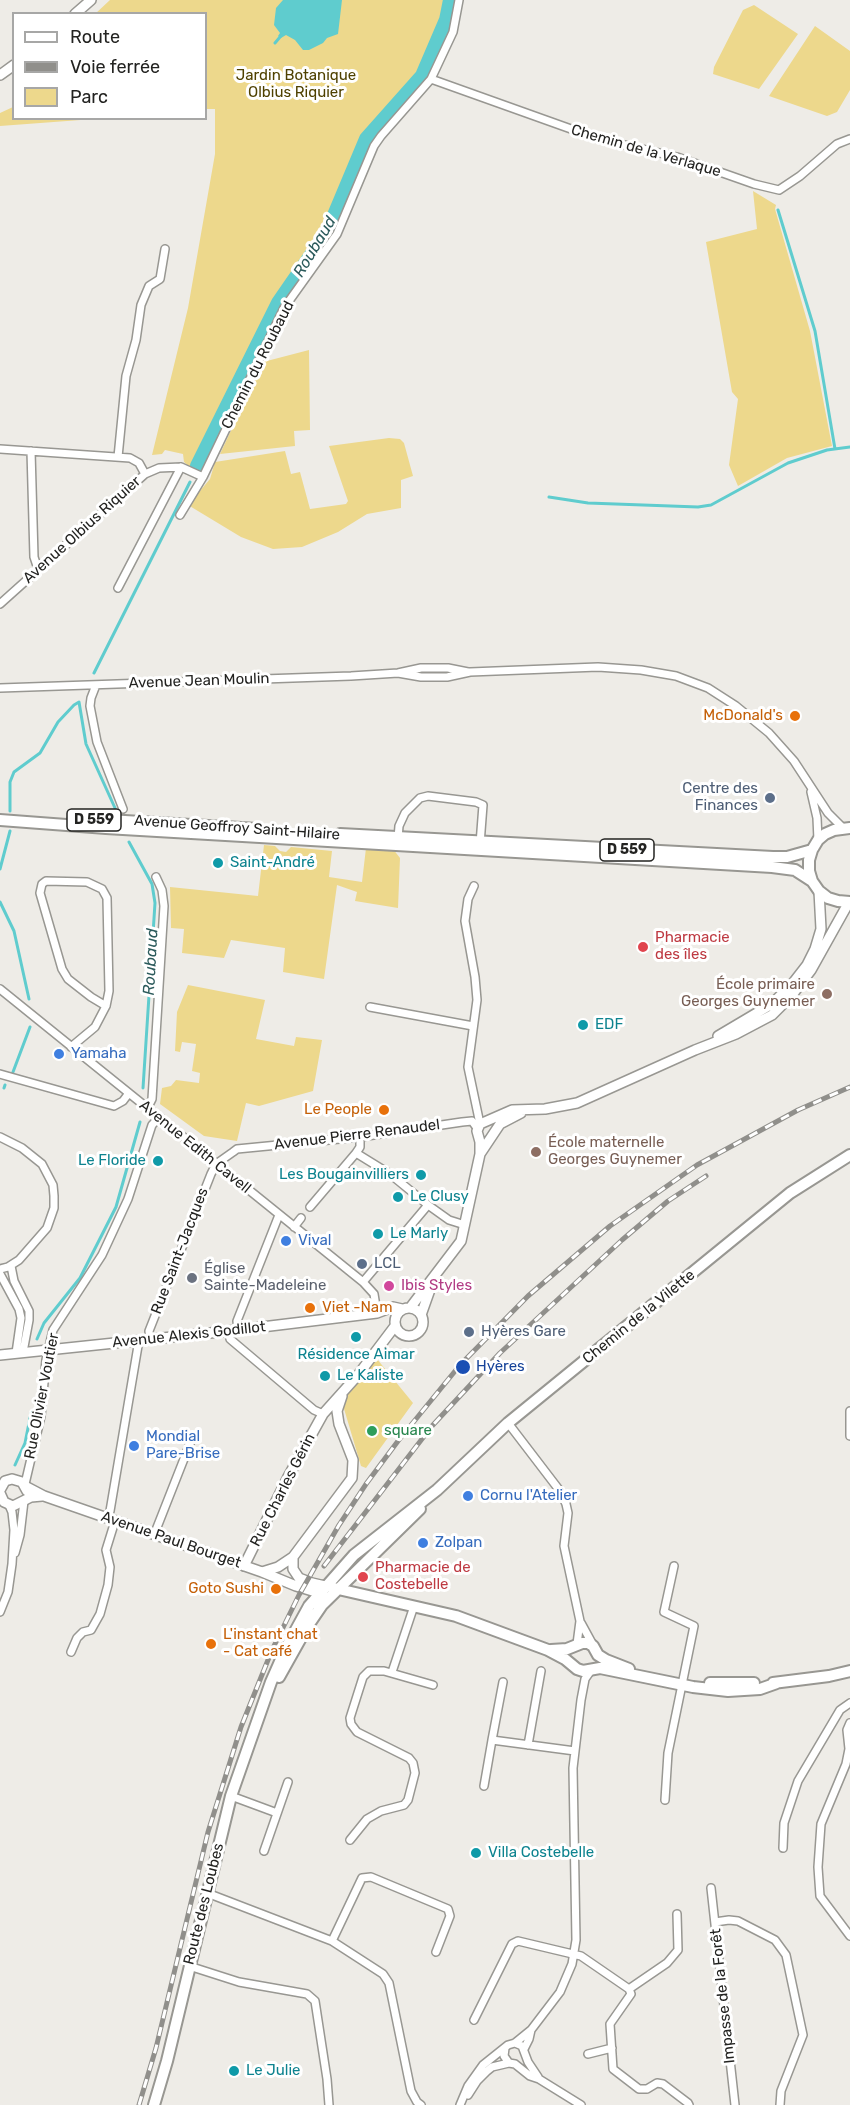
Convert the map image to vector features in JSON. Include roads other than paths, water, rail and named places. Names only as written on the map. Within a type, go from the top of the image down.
[{"type":"main road","name":"Avenue Geoffroy Saint-Hilaire","points":[[0,820],[77,826],[773,857],[787,856],[815,845],[834,830],[847,828]]},
{"type":"main road","name":"Avenue Geoffroy Saint-Hilaire","points":[[480,845],[772,867],[795,870],[812,881]]},
{"type":"main road","points":[[815,845],[809,860],[812,881],[828,898],[849,902]]},
{"type":"main road","name":"Chemin de la Vilette","points":[[328,1592],[366,1543],[436,1490],[508,1423],[790,1193],[850,1155]]},
{"type":"main road","name":"Chemin de la Vilette","points":[[328,1592],[352,1574],[422,1508],[436,1490]]},
{"type":"main road","points":[[352,1574],[350,1586],[353,1594]]},
{"type":"main road","points":[[328,1592],[353,1594],[413,1609]]},
{"type":"main road","points":[[328,1592],[413,1609],[446,1613],[548,1650],[586,1671],[600,1668],[681,1682],[709,1683],[777,1683],[850,1671]]},
{"type":"main road","name":"Route des Loubes","points":[[154,2105],[231,1796],[262,1706],[286,1648],[309,1606],[328,1592]]},
{"type":"main road","name":"Route des Loubes","points":[[262,1706],[328,1592]]},
{"type":"main road","points":[[548,1650],[563,1649],[585,1642],[620,1667],[681,1682]]},
{"type":"main road","points":[[574,1666],[570,1654],[576,1645]]},
{"type":"main road","points":[[592,1669],[598,1661],[596,1650]]},
{"type":"main road","points":[[829,1676],[850,1676]]},
{"type":"street","points":[[77,12],[91,0]]},
{"type":"street","name":"Chemin du Roubaud","points":[[180,515],[203,477],[284,308],[338,234],[374,146],[431,79],[453,32],[459,0]]},
{"type":"street","name":"Chemin de la Verlaque","points":[[431,79],[599,139],[677,157],[754,184],[779,190],[800,176],[837,144],[850,138]]},
{"type":"street","points":[[118,457],[126,376],[136,340],[141,305],[148,285],[160,279],[165,249]]},
{"type":"street","points":[[0,449],[130,458],[139,463],[145,474]]},
{"type":"street","points":[[31,451],[34,557],[38,569]]},
{"type":"street","points":[[118,588],[181,467],[203,477]]},
{"type":"street","name":"Avenue Olbius Riquier","points":[[0,604],[145,474],[159,468],[181,467]]},
{"type":"street","name":"Avenue Jean Moulin","points":[[0,688],[398,673],[421,677],[447,677],[470,672],[598,667],[641,670],[676,676],[708,688],[736,706],[770,734],[794,761],[828,813],[847,828]]},
{"type":"street","points":[[96,685],[90,706],[97,742],[123,809]]},
{"type":"street","name":"Avenue Jean Moulin","points":[[809,787],[817,818],[815,845]]},
{"type":"street","points":[[398,841],[399,825],[405,813],[420,798],[428,796],[476,802],[483,805],[480,845]]},
{"type":"street","points":[[148,1107],[152,1099],[164,906],[162,890],[156,877]]},
{"type":"street","points":[[71,1047],[95,1028],[106,1006],[109,991],[107,898],[102,889],[87,882],[46,881],[42,884],[40,893],[62,969],[68,979],[106,1006]]},
{"type":"street","points":[[395,1324],[398,1313],[406,1309],[458,1247],[480,1154],[484,1130],[468,1067],[477,1000],[476,977],[465,921],[468,899],[474,886]]},
{"type":"street","points":[[695,1050],[772,1004],[793,983],[807,965],[821,929],[819,891]]},
{"type":"street","points":[[484,1130],[504,1112],[577,1103],[762,1021],[780,1008],[811,970],[849,902]]},
{"type":"street","name":"Avenue Edith Cavell","points":[[0,989],[363,1282],[374,1294],[377,1313]]},
{"type":"street","points":[[370,1007],[473,1026]]},
{"type":"street","points":[[0,1074],[114,1106],[123,1101],[129,1093]]},
{"type":"street","name":"Rue Olivier Voutier","points":[[25,1485],[41,1416],[48,1350],[57,1322],[102,1255],[128,1199],[152,1125],[160,1117]]},
{"type":"street","name":"Avenue Pierre Renaudel","points":[[216,1164],[237,1149],[360,1137],[471,1121],[484,1130]]},
{"type":"street","points":[[0,1137],[22,1148],[42,1164],[53,1185],[54,1196],[54,1208],[47,1228],[26,1253],[11,1266],[0,1269]]},
{"type":"street","points":[[310,1207],[356,1153],[360,1147],[360,1137]]},
{"type":"street","points":[[230,1176],[227,1166],[233,1152]]},
{"type":"street","points":[[356,1153],[390,1174],[449,1220],[465,1224]]},
{"type":"street","points":[[208,1157],[226,1157]]},
{"type":"street","name":"Rue Saint-Jacques","points":[[150,1339],[149,1330],[216,1164]]},
{"type":"street","points":[[363,1282],[428,1205]]},
{"type":"street","points":[[279,1215],[230,1339],[314,1410],[339,1424]]},
{"type":"street","points":[[294,1227],[300,1218]]},
{"type":"street","points":[[11,1266],[14,1281],[29,1311],[29,1320],[20,1353]]},
{"type":"street","points":[[0,1274],[19,1309],[20,1353]]},
{"type":"street","points":[[380,1347],[403,1335],[411,1336],[418,1332],[423,1325],[421,1314],[435,1276]]},
{"type":"street","name":"Avenue Alexis Godillot","points":[[0,1355],[377,1313],[393,1307],[406,1309]]},
{"type":"street","points":[[406,1309],[421,1314]]},
{"type":"street","points":[[377,1313],[395,1324],[403,1335]]},
{"type":"street","name":"Rue Charles Gérin","points":[[244,1566],[288,1477],[323,1414],[380,1347],[395,1324]]},
{"type":"street","points":[[71,1652],[77,1638],[83,1632],[91,1630],[100,1614],[108,1585],[110,1567],[106,1550],[112,1499],[139,1340]]},
{"type":"street","points":[[262,1572],[278,1567],[293,1557],[352,1478],[353,1460],[339,1424],[337,1412],[343,1392]]},
{"type":"street","points":[[850,1411],[850,1436]]},
{"type":"street","points":[[508,1423],[560,1491],[566,1504],[568,1513],[564,1546],[580,1621],[596,1650]]},
{"type":"street","points":[[154,1535],[193,1436]]},
{"type":"street","points":[[2,1492],[12,1479],[20,1480],[25,1485],[27,1493],[24,1500],[19,1542],[12,1564]]},
{"type":"street","name":"Avenue Paul Bourget","points":[[25,1485],[44,1496],[262,1572],[298,1587],[328,1592]]},
{"type":"street","points":[[2,1492],[17,1505],[24,1500],[44,1496]]},
{"type":"street","points":[[0,1612],[8,1592],[14,1521],[2,1492]]},
{"type":"street","points":[[293,1557],[293,1569],[299,1578],[328,1592]]},
{"type":"street","points":[[665,1800],[668,1753],[694,1626],[664,1612],[674,1566]]},
{"type":"street","points":[[298,1587],[309,1596],[309,1606]]},
{"type":"street","points":[[392,1672],[413,1609]]},
{"type":"street","points":[[576,1645],[580,1621]]},
{"type":"street","points":[[515,2043],[531,2030],[560,1992],[575,1955],[572,1790],[580,1680],[574,1666]]},
{"type":"street","points":[[580,1700],[585,1679],[592,1669]]},
{"type":"street","points":[[350,1840],[367,1819],[381,1811],[404,1805],[408,1800],[415,1773],[410,1758],[357,1732],[350,1718],[363,1677],[369,1671],[392,1672],[433,1685]]},
{"type":"street","points":[[528,1745],[541,1671]]},
{"type":"street","points":[[484,1786],[503,1682]]},
{"type":"street","points":[[783,1848],[784,1823],[798,1781],[840,1710],[850,1703]]},
{"type":"street","points":[[850,1723],[847,1730],[849,1749],[846,1764],[820,1824],[818,1868],[820,1896],[850,1936]]},
{"type":"street","points":[[492,1740],[575,1751]]},
{"type":"street","points":[[264,1851],[288,1782]]},
{"type":"street","points":[[231,1796],[277,1814]]},
{"type":"street","points":[[332,1941],[362,1878],[371,1877],[448,1909],[450,1916],[436,1952]]},
{"type":"street","name":"Impasse de la Forêt","points":[[711,1888],[735,2105]]},
{"type":"street","points":[[207,1893],[332,1941],[383,1974],[389,1983],[411,2091],[421,2105]]},
{"type":"street","points":[[629,1989],[667,1963],[678,1950],[677,1914]]},
{"type":"street","points":[[715,1922],[729,1920],[738,1922],[775,1940],[786,1955],[804,2035],[781,2091],[780,2105]]},
{"type":"street","points":[[474,2020],[512,1944],[519,1941],[581,1956],[629,1989],[631,1994],[610,2024],[613,2069],[639,2089],[647,2089],[657,2083],[663,2084],[688,2105]]},
{"type":"street","points":[[189,1966],[239,1982],[307,1994],[315,2001],[329,2105]]},
{"type":"street","points":[[461,2105],[477,2081],[492,2067],[520,2062],[530,2039],[531,2030]]},
{"type":"street","points":[[461,2105],[473,2077],[486,2062],[510,2043],[520,2044],[539,2079]]},
{"type":"street","points":[[505,2048],[504,2056],[512,2063],[581,2105]]},
{"type":"street","points":[[588,2054],[612,2048]]},
{"type":"water","points":[[283,0],[342,0],[338,34],[327,38],[323,43],[309,50],[303,50],[295,40],[286,35],[281,38],[274,25],[276,8]]},
{"type":"waterway","name":"Roubaud","points":[[198,466],[279,303],[328,232],[367,139],[423,76],[447,20],[451,0]]},
{"type":"waterway","points":[[275,43],[280,37]]},
{"type":"waterway","points":[[778,210],[815,331],[835,449]]},
{"type":"waterway","points":[[549,497],[588,503],[698,507],[711,505],[788,463],[827,450],[850,447]]},
{"type":"waterway","name":"Roubaud","points":[[94,673],[190,482]]},
{"type":"waterway","points":[[10,811],[10,782],[14,772],[40,753],[58,722],[79,702],[86,744],[115,808]]},
{"type":"waterway","points":[[0,869],[10,831]]},
{"type":"waterway","name":"Roubaud","points":[[129,842],[152,884],[155,903],[143,1088]]},
{"type":"waterway","points":[[0,902],[14,931],[29,999]]},
{"type":"waterway","points":[[13,1072],[30,1027]]},
{"type":"waterway","name":"Roubaud","points":[[37,1339],[44,1323],[80,1278],[116,1207],[140,1122]]},
{"type":"waterway","points":[[15,1465],[25,1443],[31,1413]]},
{"type":"railway","points":[[139,2105],[156,2048],[208,1832],[241,1727],[272,1650],[299,1595],[339,1525],[366,1484],[460,1365],[528,1296],[610,1226],[697,1165],[798,1110],[850,1087]]},
{"type":"railway","points":[[324,1566],[432,1426],[500,1353],[622,1240],[668,1201],[706,1176]]},
{"type":"place","name":"McDonald's","points":[[795,716]]},
{"type":"place","name":"Centre des Finances","points":[[770,798]]},
{"type":"place","name":"Saint-André","points":[[218,863]]},
{"type":"place","name":"Pharmacie des îles","points":[[643,947]]},
{"type":"place","name":"École primaire Georges Guynemer","points":[[827,994]]},
{"type":"place","name":"EDF","points":[[583,1025]]},
{"type":"place","name":"Yamaha","points":[[59,1054]]},
{"type":"place","name":"Le People","points":[[384,1110]]},
{"type":"place","name":"École maternelle Georges Guynemer","points":[[536,1152]]},
{"type":"place","name":"Le Floride","points":[[158,1161]]},
{"type":"place","name":"Les Bougainvilliers","points":[[421,1175]]},
{"type":"place","name":"Le Clusy","points":[[398,1197]]},
{"type":"place","name":"Le Marly","points":[[378,1234]]},
{"type":"place","name":"Vival","points":[[286,1241]]},
{"type":"place","name":"LCL","points":[[362,1264]]},
{"type":"place","name":"Église Sainte-Madeleine","points":[[192,1278]]},
{"type":"place","name":"Ibis Styles","points":[[389,1286]]},
{"type":"place","name":"Viet -Nam","points":[[310,1308]]},
{"type":"place","name":"Hyères Gare","points":[[469,1332]]},
{"type":"place","name":"Résidence Aimar","points":[[356,1337]]},
{"type":"place","name":"Hyères","points":[[463,1367]]},
{"type":"place","name":"Le Kaliste","points":[[325,1376]]},
{"type":"place","name":"square","points":[[372,1431]]},
{"type":"place","name":"Mondial Pare-Brise","points":[[134,1446]]},
{"type":"place","name":"Cornu l'Atelier","points":[[468,1496]]},
{"type":"place","name":"Zolpan","points":[[423,1543]]},
{"type":"place","name":"Pharmacie de Costebelle","points":[[363,1577]]},
{"type":"place","name":"Goto Sushi","points":[[276,1589]]},
{"type":"place","name":"L'instant chat - Cat café","points":[[211,1644]]},
{"type":"place","name":"Villa Costebelle","points":[[476,1853]]},
{"type":"place","name":"Le Julie","points":[[234,2071]]},
{"type":"park label","name":"Jardin Botanique Olbius Riquier","points":[[296,84]]}]
